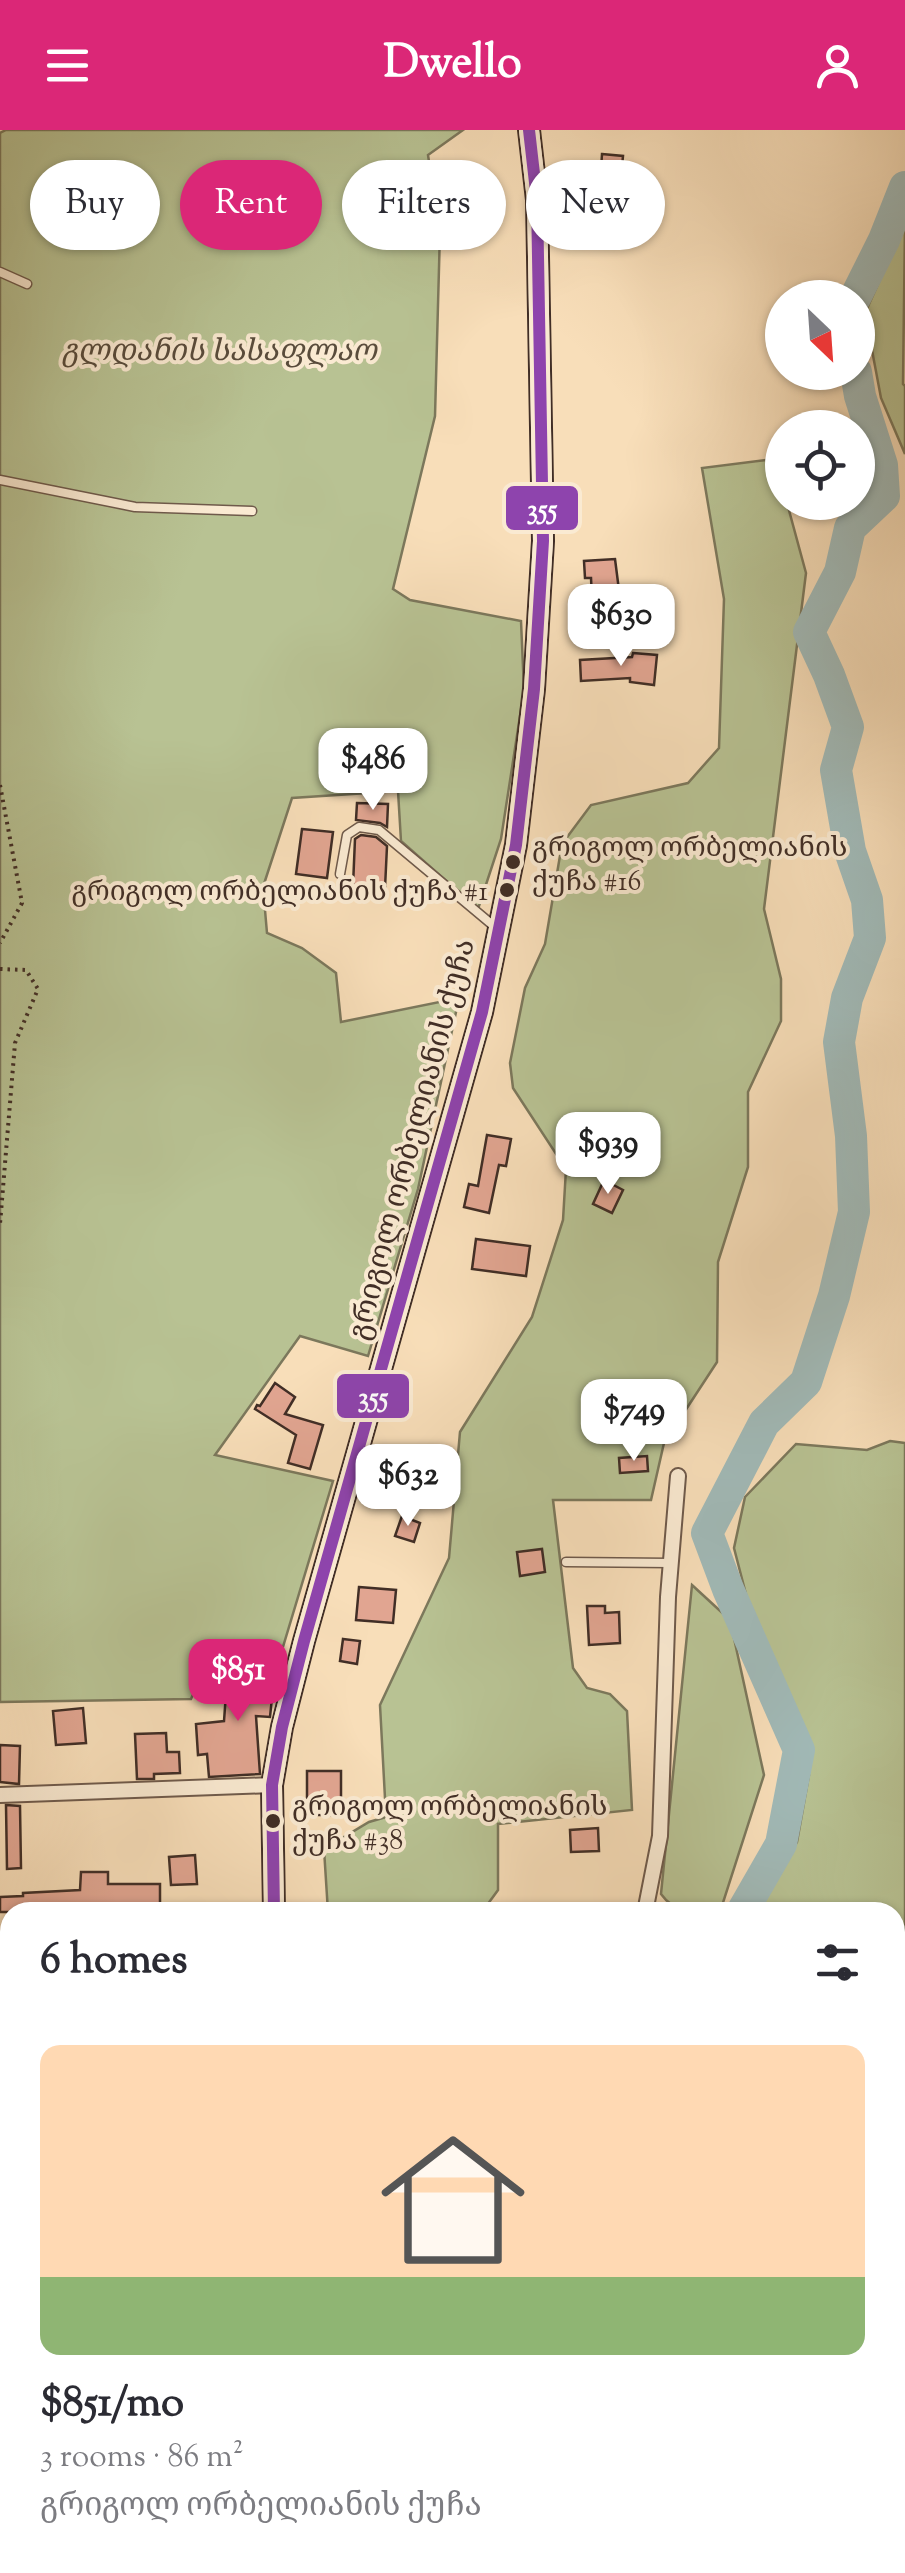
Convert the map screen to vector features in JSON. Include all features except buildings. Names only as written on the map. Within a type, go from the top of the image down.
[{"type":"main road","name":"გრიგოლ ორბელიანის ქუჩა","points":[[274,1902],[272,1785],[282,1727],[476,1031],[516,845],[534,689],[543,541],[537,200],[529,130]]},
{"type":"street","points":[[647,1902],[660,1836],[678,1476]]},
{"type":"street","points":[[0,1795],[272,1785]]},
{"type":"lane","points":[[0,272],[27,284]]},
{"type":"lane","points":[[0,480],[134,507],[252,511]]},
{"type":"lane","points":[[340,874],[347,835],[359,827],[379,830],[498,930]]},
{"type":"lane","points":[[566,1562],[671,1563]]},
{"type":"path","points":[[0,785],[22,903],[0,942]]},
{"type":"path","points":[[0,969],[26,970],[38,989],[15,1042],[0,1224]]},
{"type":"green space","name":"გლდანის სასაფლაო","points":[[463,130],[428,155],[429,160],[342,160],[342,250],[439,250],[435,416],[393,589],[410,600],[521,621],[524,690],[501,839],[478,909],[401,841],[398,791],[292,798],[263,887],[267,933],[302,948],[336,973],[341,1022],[459,998],[418,1189],[368,1356],[300,1336],[215,1455],[333,1481],[279,1660],[206,1665],[191,1699],[0,1702],[0,133]]},
{"type":"green space","points":[[905,224],[905,454],[881,398],[875,366],[875,291]]},
{"type":"green space","points":[[765,460],[765,520],[792,520],[806,573],[764,909],[781,979],[781,1021],[748,1092],[748,1167],[718,1262],[717,1362],[664,1443],[651,1500],[553,1500],[573,1668],[587,1688],[610,1694],[627,1711],[632,1810],[498,1824],[498,1890],[489,1902],[327,1902],[324,1849],[369,1822],[386,1817],[380,1705],[449,1558],[460,1432],[532,1317],[563,1220],[566,1169],[513,1088],[510,1063],[525,988],[545,944],[562,844],[591,805],[688,783],[719,748],[724,599],[702,468]]},
{"type":"green space","points":[[890,1441],[905,1443],[905,1902],[763,1902],[797,1842],[809,1775],[792,1709],[755,1629],[734,1548],[745,1497],[796,1444],[867,1450]]},
{"type":"green space","points":[[692,1585],[730,1620],[764,1775],[723,1902],[668,1902],[661,1894]]},
{"type":"waterway","points":[[864,280],[905,187]]},
{"type":"waterway","points":[[748,1902],[781,1844],[799,1750],[707,1533],[764,1423],[806,1382],[834,1296],[854,1212],[851,1136],[839,1042],[847,998],[870,938],[867,900],[850,851],[836,770],[848,727],[809,632],[840,572],[850,528],[884,496],[882,465],[859,390]]},
{"type":"transit line","name":"355","points":[[274,1902],[272,1785],[282,1727],[482,1012],[516,845],[534,689],[543,541],[537,200],[529,130]]},
{"type":"place","name":"გრიგოლ ორბელიანის ქუჩა #16","points":[[513,862]]},
{"type":"place","name":"გრიგოლ ორბელიანის ქუჩა #1","points":[[507,890]]},
{"type":"place","name":"გრიგოლ ორბელიანის ქუჩა #38","points":[[273,1821]]}]
